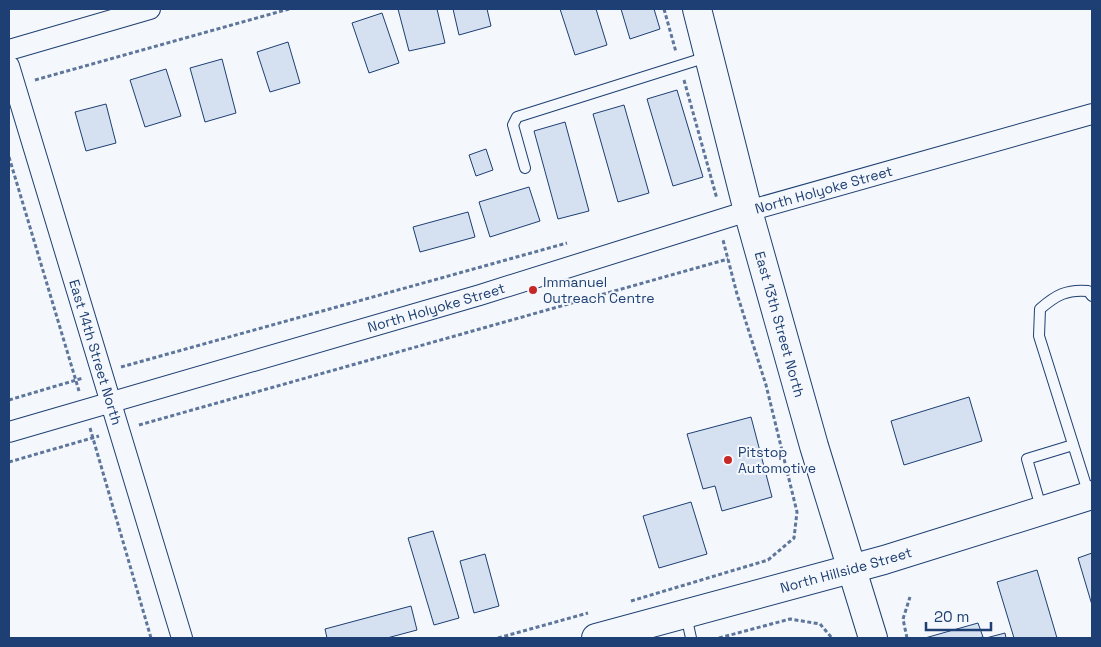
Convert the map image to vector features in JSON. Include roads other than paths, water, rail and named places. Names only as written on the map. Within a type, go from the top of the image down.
[{"type":"main road","name":"East 13th Street North","points":[[697,9],[711,56],[748,211],[814,446],[873,638]]},
{"type":"main road","name":"North Hillside Street","points":[[602,637],[688,626],[852,568],[1091,496]]},
{"type":"street","points":[[9,50],[150,9]]},
{"type":"street","name":"East 14th Street North","points":[[9,66],[182,638]]},
{"type":"street","name":"North Holyoke Street","points":[[9,432],[480,295],[748,211],[1092,114]]},
{"type":"lane","points":[[525,168],[512,125],[517,117],[711,56]]},
{"type":"lane","points":[[1091,496],[1039,336],[1040,309],[1054,296],[1072,290],[1088,291],[1092,296]]},
{"type":"lane","points":[[1042,511],[1028,459],[1073,445]]},
{"type":"place","name":"Immanuel Outreach Centre","points":[[533,290]]},
{"type":"place","name":"Pitstop Automotive","points":[[728,460]]}]
